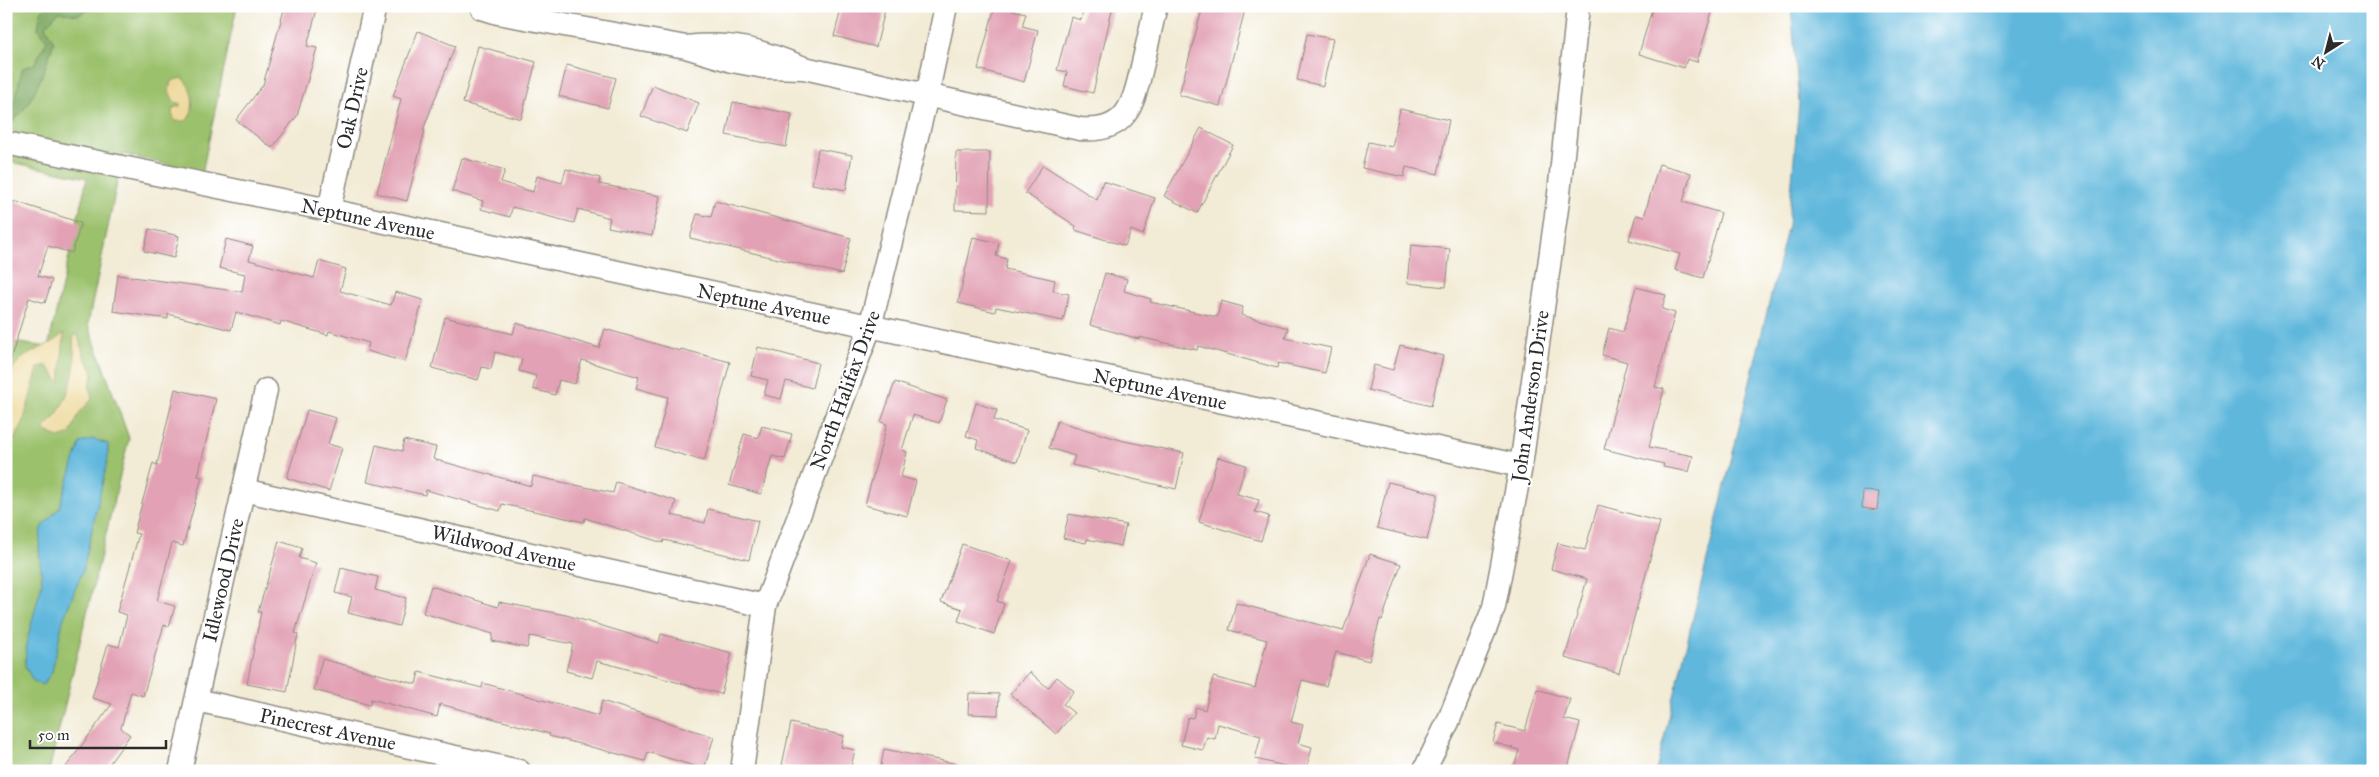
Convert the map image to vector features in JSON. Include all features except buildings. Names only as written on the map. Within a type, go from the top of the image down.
[{"type":"street","name":"Oak Drive","points":[[329,210],[376,6]]},
{"type":"street","points":[[547,6],[614,32]]},
{"type":"street","name":"North Halifax Drive","points":[[742,771],[765,606],[870,327],[928,96],[946,6]]},
{"type":"street","points":[[481,7],[498,13],[614,32],[686,47],[764,67],[804,68],[1080,129],[1106,128],[1116,124],[1131,108],[1156,6]]},
{"type":"street","name":"John Anderson Drive","points":[[1424,771],[1448,722],[1494,607],[1521,466],[1559,194],[1578,6]]},
{"type":"street","name":"Neptune Avenue","points":[[6,144],[329,210],[1521,466]]},
{"type":"street","name":"Idlewood Drive","points":[[180,771],[266,390]]},
{"type":"street","name":"Wildwood Avenue","points":[[243,490],[765,606]]},
{"type":"street","name":"Pinecrest Avenue","points":[[196,700],[519,771]]},
{"type":"green space","points":[[6,6],[237,6],[202,173],[123,154],[88,324],[129,438],[49,771],[6,771],[6,363],[12,342],[48,347],[87,178],[6,161]]},
{"type":"green space","points":[[47,6],[99,6],[77,15],[59,12],[45,26],[54,42],[42,75],[26,107],[10,124],[6,123],[6,116],[13,105],[23,68],[34,64],[47,41],[38,28],[41,12]]},
{"type":"sand","points":[[182,78],[191,92],[192,111],[186,121],[175,121],[172,114],[173,108],[180,106],[180,103],[174,102],[169,91],[171,81]]},
{"type":"sand","points":[[64,333],[60,382],[58,382],[53,372],[46,365],[38,368],[23,423],[6,453],[6,399],[11,393],[10,380],[13,369],[26,356]]},
{"type":"sand","points":[[75,334],[78,336],[84,356],[92,370],[93,376],[89,385],[92,399],[80,412],[70,434],[59,438],[43,429],[56,416],[69,389],[75,361],[73,344]]},
{"type":"water","points":[[1791,6],[2373,6],[2373,771],[1656,771],[1788,225],[1799,103]]},
{"type":"water","points":[[93,439],[108,444],[108,458],[83,570],[63,620],[52,672],[43,685],[33,681],[25,666],[26,645],[42,583],[39,549],[41,528],[59,508],[80,443]]}]
